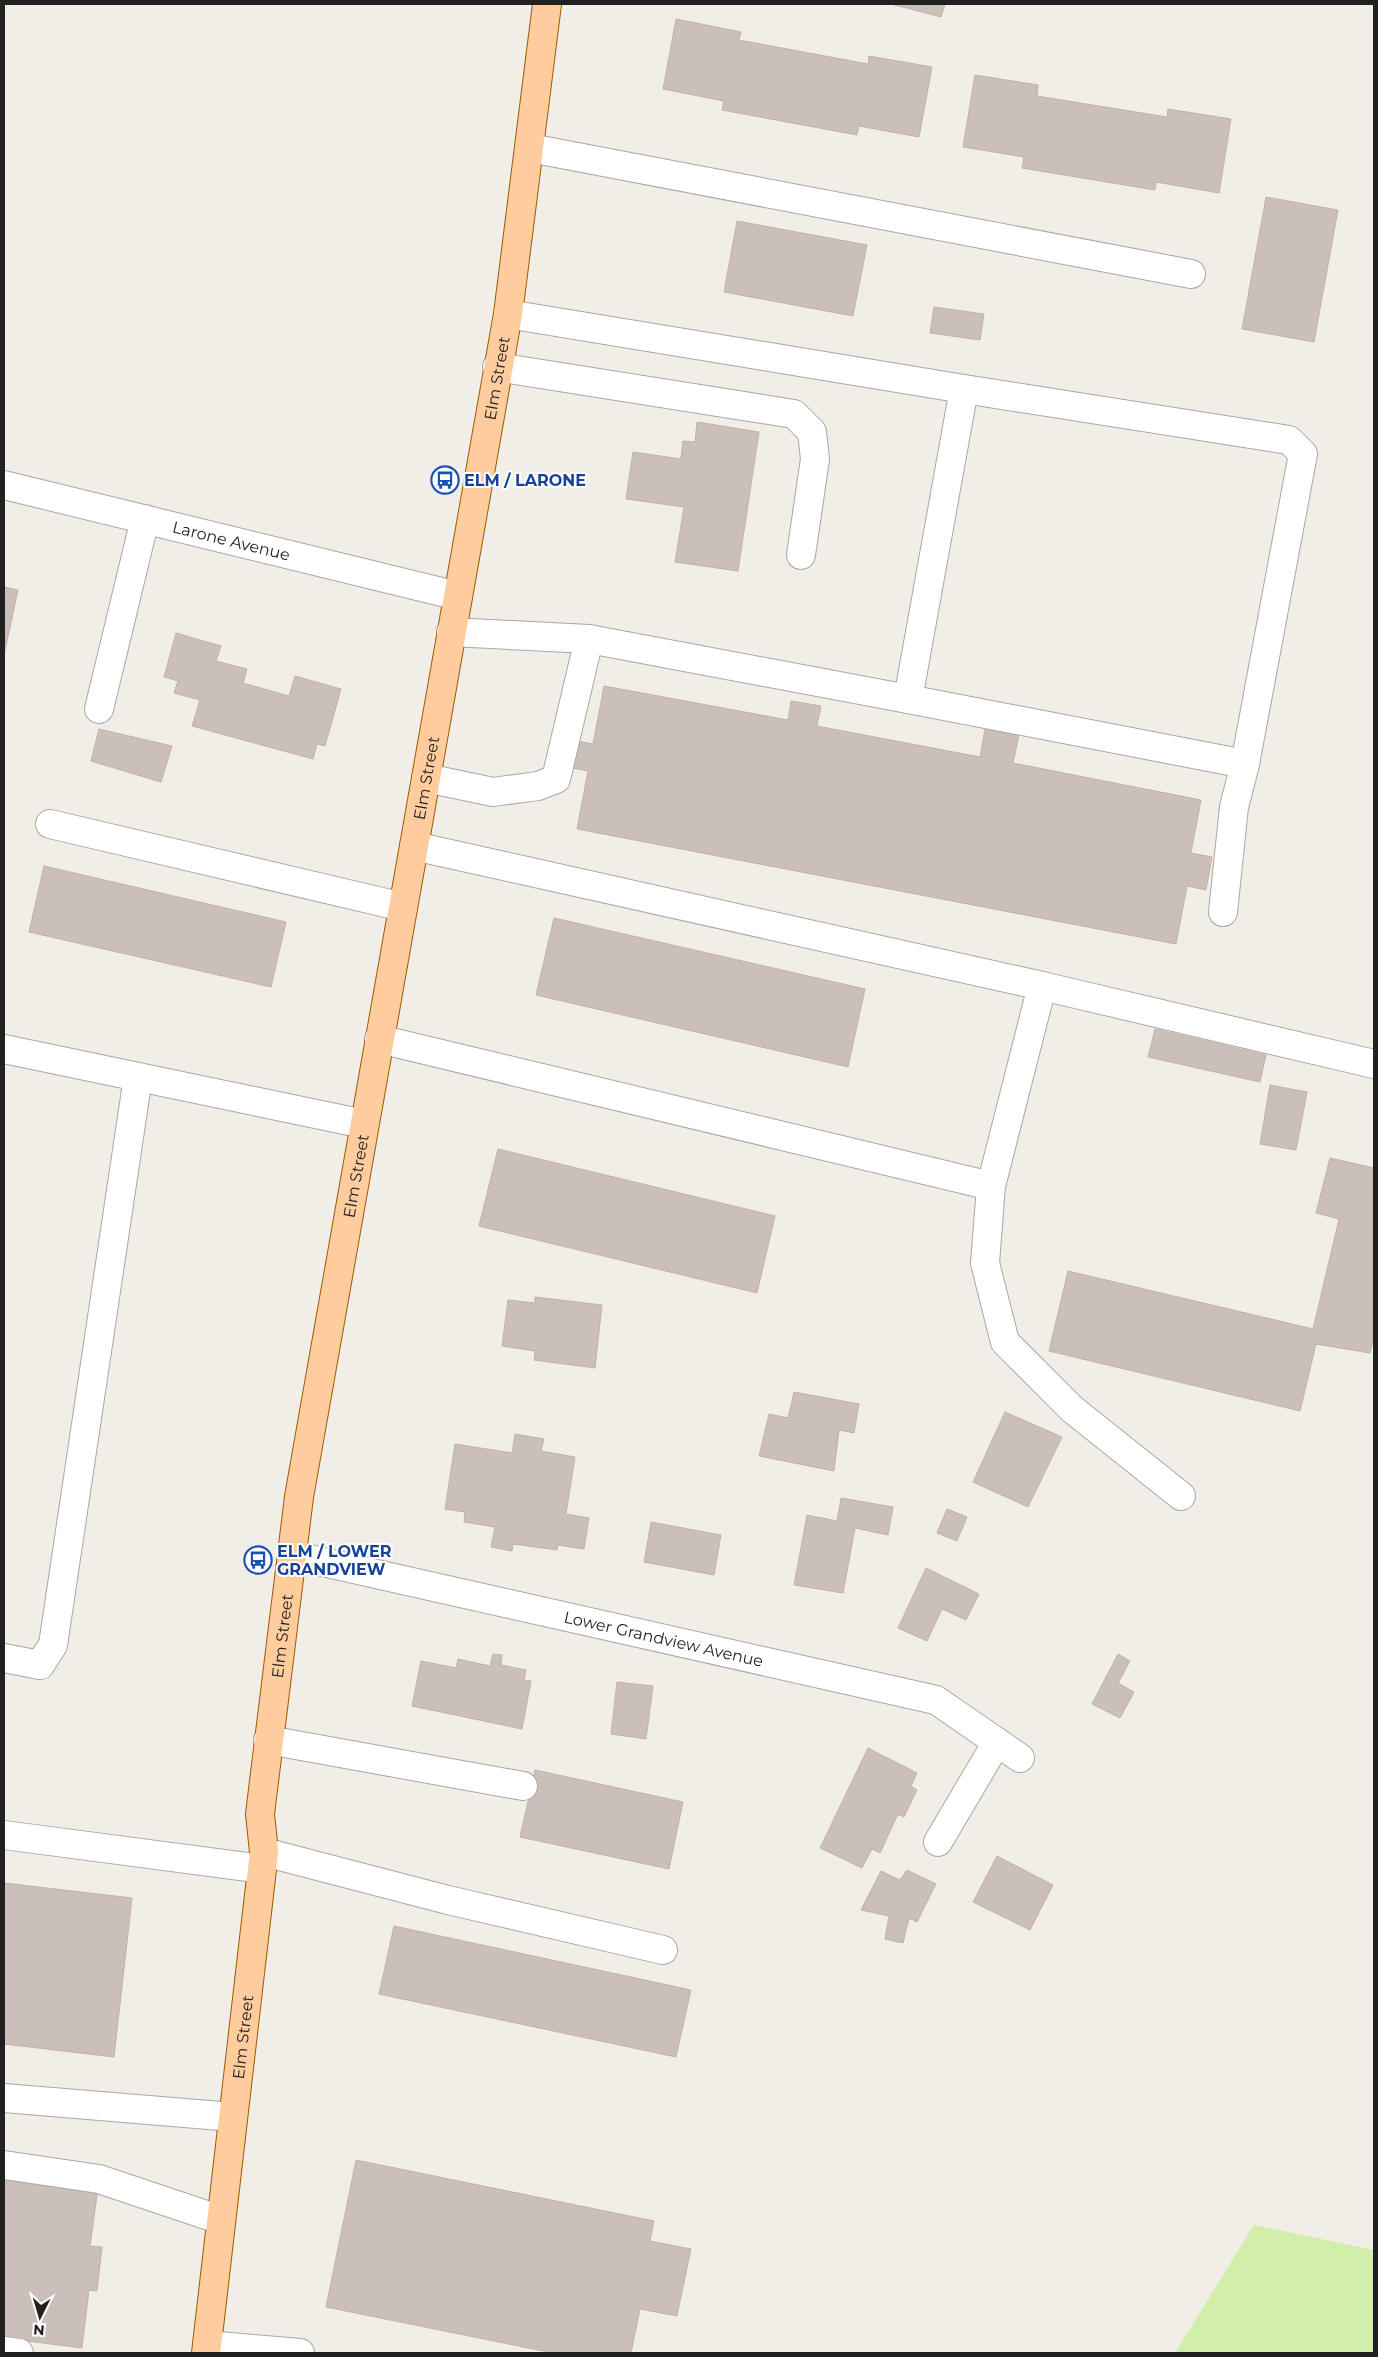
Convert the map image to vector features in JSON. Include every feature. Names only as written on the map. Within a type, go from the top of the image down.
[{"type":"main road","name":"Elm Street","points":[[207,2349],[263,1860],[260,1814],[292,1555],[316,1391],[414,846],[497,367],[508,314],[547,4]]},
{"type":"street","points":[[530,148],[1191,274]]},
{"type":"street","points":[[508,314],[964,390],[1290,440],[1303,454],[1245,764],[1234,807],[1223,912]]},
{"type":"street","points":[[497,367],[794,414],[812,432],[815,459],[801,555]]},
{"type":"street","points":[[908,699],[964,390]]},
{"type":"street","name":"Larone Avenue","points":[[4,484],[458,596]]},
{"type":"street","points":[[99,710],[145,519]]},
{"type":"street","points":[[451,632],[589,639],[1245,764]]},
{"type":"street","points":[[426,778],[493,792],[538,786],[556,779],[589,639]]},
{"type":"street","points":[[50,824],[403,907]]},
{"type":"street","points":[[414,846],[1042,986],[1374,1064]]},
{"type":"street","points":[[1042,986],[991,1186],[985,1263],[1005,1342],[1072,1409],[1181,1496]]},
{"type":"street","points":[[379,1039],[991,1186]]},
{"type":"street","points":[[4,1048],[364,1124]]},
{"type":"street","points":[[4,1658],[40,1665],[54,1645],[138,1077]]},
{"type":"street","name":"Lower Grandview Avenue","points":[[292,1555],[936,1700],[1020,1758]]},
{"type":"street","points":[[268,1740],[523,1786]]},
{"type":"street","points":[[938,1842],[997,1742]]},
{"type":"street","points":[[4,1835],[263,1860],[420,1893],[663,1950]]},
{"type":"street","points":[[4,2098],[233,2117]]},
{"type":"street","points":[[4,2165],[99,2179],[221,2220]]},
{"type":"street","points":[[207,2349],[300,2353]]},
{"type":"street","points":[[4,2351],[20,2353]]},
{"type":"green space","points":[[1254,2225],[1374,2250],[1374,2353],[1175,2353]]},
{"type":"building","points":[[891,4],[945,4],[941,17]]},
{"type":"building","points":[[676,19],[741,32],[739,40],[868,64],[869,56],[932,67],[919,137],[859,126],[857,135],[722,110],[724,101],[663,89]]},
{"type":"building","points":[[975,75],[1038,85],[1037,96],[1167,117],[1168,109],[1231,119],[1219,193],[1156,182],[1155,190],[1022,168],[1024,157],[963,147]]},
{"type":"building","points":[[1266,197],[1338,210],[1314,342],[1242,329]]},
{"type":"building","points":[[737,221],[867,245],[853,316],[724,292]]},
{"type":"building","points":[[934,307],[984,314],[980,340],[930,333]]},
{"type":"building","points":[[697,422],[759,432],[738,571],[675,562],[684,507],[626,499],[633,452],[681,459],[683,441],[695,442]]},
{"type":"building","points":[[4,587],[18,590],[4,655]]},
{"type":"building","points":[[176,633],[221,646],[216,661],[247,669],[243,683],[289,696],[295,676],[341,689],[325,746],[317,744],[313,759],[192,726],[200,700],[174,693],[178,681],[164,677]]},
{"type":"building","points":[[604,686],[788,720],[791,701],[821,706],[817,726],[980,757],[985,729],[1019,735],[1013,763],[1201,800],[1191,853],[1212,857],[1206,890],[1187,886],[1176,944],[577,829],[588,771],[567,767],[572,740],[593,744]]},
{"type":"building","points":[[99,729],[172,746],[161,782],[91,761]]},
{"type":"building","points":[[44,866],[286,922],[271,987],[29,932]]},
{"type":"building","points":[[554,918],[865,989],[848,1067],[536,995]]},
{"type":"building","points":[[1155,1029],[1266,1055],[1260,1082],[1148,1057]]},
{"type":"building","points":[[1270,1085],[1307,1092],[1296,1150],[1260,1144]]},
{"type":"building","points":[[498,1149],[775,1216],[757,1293],[479,1226]]},
{"type":"building","points":[[1330,1158],[1374,1168],[1374,1335],[1370,1353],[1316,1344],[1300,1411],[1049,1351],[1068,1271],[1313,1329],[1339,1219],[1316,1213]]},
{"type":"building","points":[[535,1297],[602,1305],[595,1368],[534,1360],[535,1351],[502,1346],[508,1300],[535,1303]]},
{"type":"building","points":[[794,1392],[859,1404],[854,1433],[839,1430],[834,1471],[759,1456],[769,1414],[788,1418]]},
{"type":"building","points":[[1005,1412],[1062,1437],[1028,1507],[973,1482]]},
{"type":"building","points":[[515,1434],[544,1439],[541,1451],[575,1457],[566,1514],[589,1518],[584,1549],[558,1545],[557,1550],[513,1544],[512,1551],[491,1547],[495,1527],[464,1522],[465,1512],[445,1509],[455,1444],[512,1453]]},
{"type":"building","points":[[841,1498],[893,1507],[888,1535],[855,1528],[843,1593],[794,1585],[807,1515],[837,1521]]},
{"type":"building","points":[[947,1509],[967,1517],[957,1541],[937,1533]]},
{"type":"building","points":[[651,1522],[721,1535],[714,1575],[644,1562]]},
{"type":"building","points":[[926,1568],[979,1594],[966,1620],[942,1609],[927,1641],[898,1628]]},
{"type":"building","points":[[493,1654],[502,1655],[501,1665],[526,1670],[524,1680],[531,1681],[522,1729],[412,1706],[421,1661],[456,1668],[458,1659],[490,1666]]},
{"type":"building","points":[[1118,1654],[1130,1661],[1118,1683],[1134,1692],[1120,1718],[1092,1704]]},
{"type":"building","points":[[617,1682],[653,1686],[646,1739],[611,1734]]},
{"type":"building","points":[[868,1748],[917,1773],[911,1786],[917,1790],[904,1817],[898,1814],[880,1853],[872,1849],[862,1868],[820,1848]]},
{"type":"building","points":[[535,1770],[683,1802],[669,1869],[520,1837]]},
{"type":"building","points":[[997,1856],[1053,1885],[1030,1930],[973,1902]]},
{"type":"building","points":[[907,1870],[936,1884],[917,1922],[909,1918],[903,1943],[885,1939],[889,1916],[861,1910],[881,1871],[900,1880]]},
{"type":"building","points":[[4,1883],[132,1898],[114,2057],[4,2044]]},
{"type":"building","points":[[394,1926],[691,1990],[676,2057],[379,1994]]},
{"type":"building","points":[[356,2160],[654,2221],[650,2241],[691,2249],[677,2316],[640,2309],[631,2353],[553,2353],[326,2307]]},
{"type":"building","points":[[4,2177],[98,2188],[90,2246],[102,2247],[97,2291],[89,2290],[82,2348],[4,2338]]},
{"type":"place","name":"ELM / LARONE","points":[[445,480]]},
{"type":"place","name":"ELM / LOWER GRANDVIEW","points":[[258,1560]]}]
